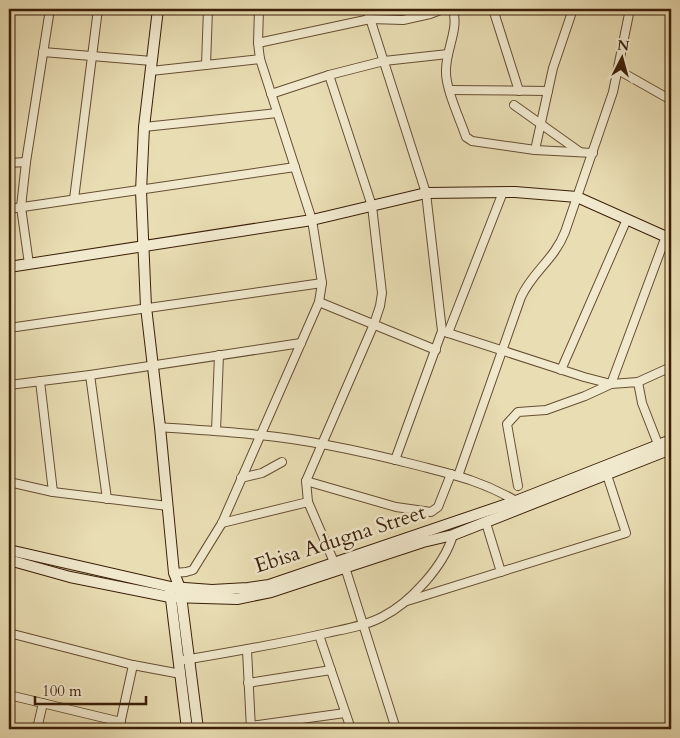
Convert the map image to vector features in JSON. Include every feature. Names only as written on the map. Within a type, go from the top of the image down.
[{"type":"street","points":[[29,264],[21,207],[26,162],[50,9]]},
{"type":"street","points":[[74,199],[98,9]]},
{"type":"street","points":[[158,9],[144,127],[141,191],[146,307],[154,365],[175,587],[185,660],[198,729]]},
{"type":"street","points":[[206,65],[208,9]]},
{"type":"street","points":[[175,587],[186,572],[193,570],[222,523],[319,302],[322,283],[312,220],[260,59],[258,43],[259,9]]},
{"type":"street","points":[[368,9],[426,193],[445,332]]},
{"type":"street","points":[[258,43],[370,19],[403,20],[443,9]]},
{"type":"street","points":[[453,9],[456,18],[446,69],[450,90],[466,137],[472,141],[535,150],[593,153]]},
{"type":"street","points":[[493,9],[519,91]]},
{"type":"street","points":[[535,150],[553,68],[573,9]]},
{"type":"street","points":[[306,481],[396,507],[431,512],[438,507],[455,475],[525,290],[530,280],[551,258],[561,243],[614,92],[630,9]]},
{"type":"street","points":[[44,52],[92,56],[151,66],[206,65],[260,59]]},
{"type":"street","points":[[271,94],[329,75],[384,62],[448,54]]},
{"type":"street","points":[[618,70],[671,100]]},
{"type":"street","points":[[329,75],[372,206],[382,293],[374,324],[306,481],[308,502],[340,563],[363,624],[396,729]]},
{"type":"street","points":[[450,90],[548,91]]},
{"type":"street","points":[[514,105],[580,152]]},
{"type":"street","points":[[144,127],[277,113]]},
{"type":"street","points":[[9,163],[26,162]]},
{"type":"street","points":[[9,209],[295,167]]},
{"type":"street","points":[[395,460],[436,350],[503,192]]},
{"type":"street","points":[[9,267],[312,220],[426,193],[503,192],[577,197],[669,238],[611,384],[546,410],[518,412],[507,424],[518,486]]},
{"type":"street","points":[[562,370],[627,219]]},
{"type":"street","points":[[9,328],[322,283]]},
{"type":"street","points":[[319,302],[436,350]]},
{"type":"street","points":[[445,332],[611,384],[638,382],[671,367]]},
{"type":"street","points":[[9,385],[301,342]]},
{"type":"street","points":[[216,431],[219,355]]},
{"type":"street","points":[[90,374],[107,499]]},
{"type":"street","points":[[40,381],[53,492]]},
{"type":"street","points":[[638,382],[642,403],[658,444]]},
{"type":"street","points":[[160,427],[260,435],[321,444],[455,475],[482,483],[516,501]]},
{"type":"street","name":"Ebisa Adugna Street","points":[[9,560],[70,578],[212,590],[269,585],[340,563],[516,501],[671,440]]},
{"type":"street","name":"Ebisa Adugna Street","points":[[340,563],[453,535],[671,450]]},
{"type":"street","points":[[242,478],[262,473],[282,462]]},
{"type":"street","points":[[402,603],[626,533],[607,475]]},
{"type":"street","points":[[9,482],[53,492],[168,506]]},
{"type":"street","points":[[222,523],[308,502]]},
{"type":"street","points":[[486,523],[501,572]]},
{"type":"street","points":[[185,660],[247,650],[319,635],[363,624],[382,617],[425,583],[450,546],[453,535]]},
{"type":"street","name":"Ebisa Adugna Street","points":[[9,550],[175,587]]},
{"type":"street","points":[[9,633],[133,665],[181,674]]},
{"type":"street","points":[[319,635],[351,729]]},
{"type":"street","points":[[247,650],[250,728],[345,713]]},
{"type":"street","points":[[185,660],[181,674],[187,729]]},
{"type":"street","points":[[9,695],[120,726],[133,665]]},
{"type":"street","points":[[248,683],[331,670]]},
{"type":"street","points":[[37,729],[43,703]]}]
